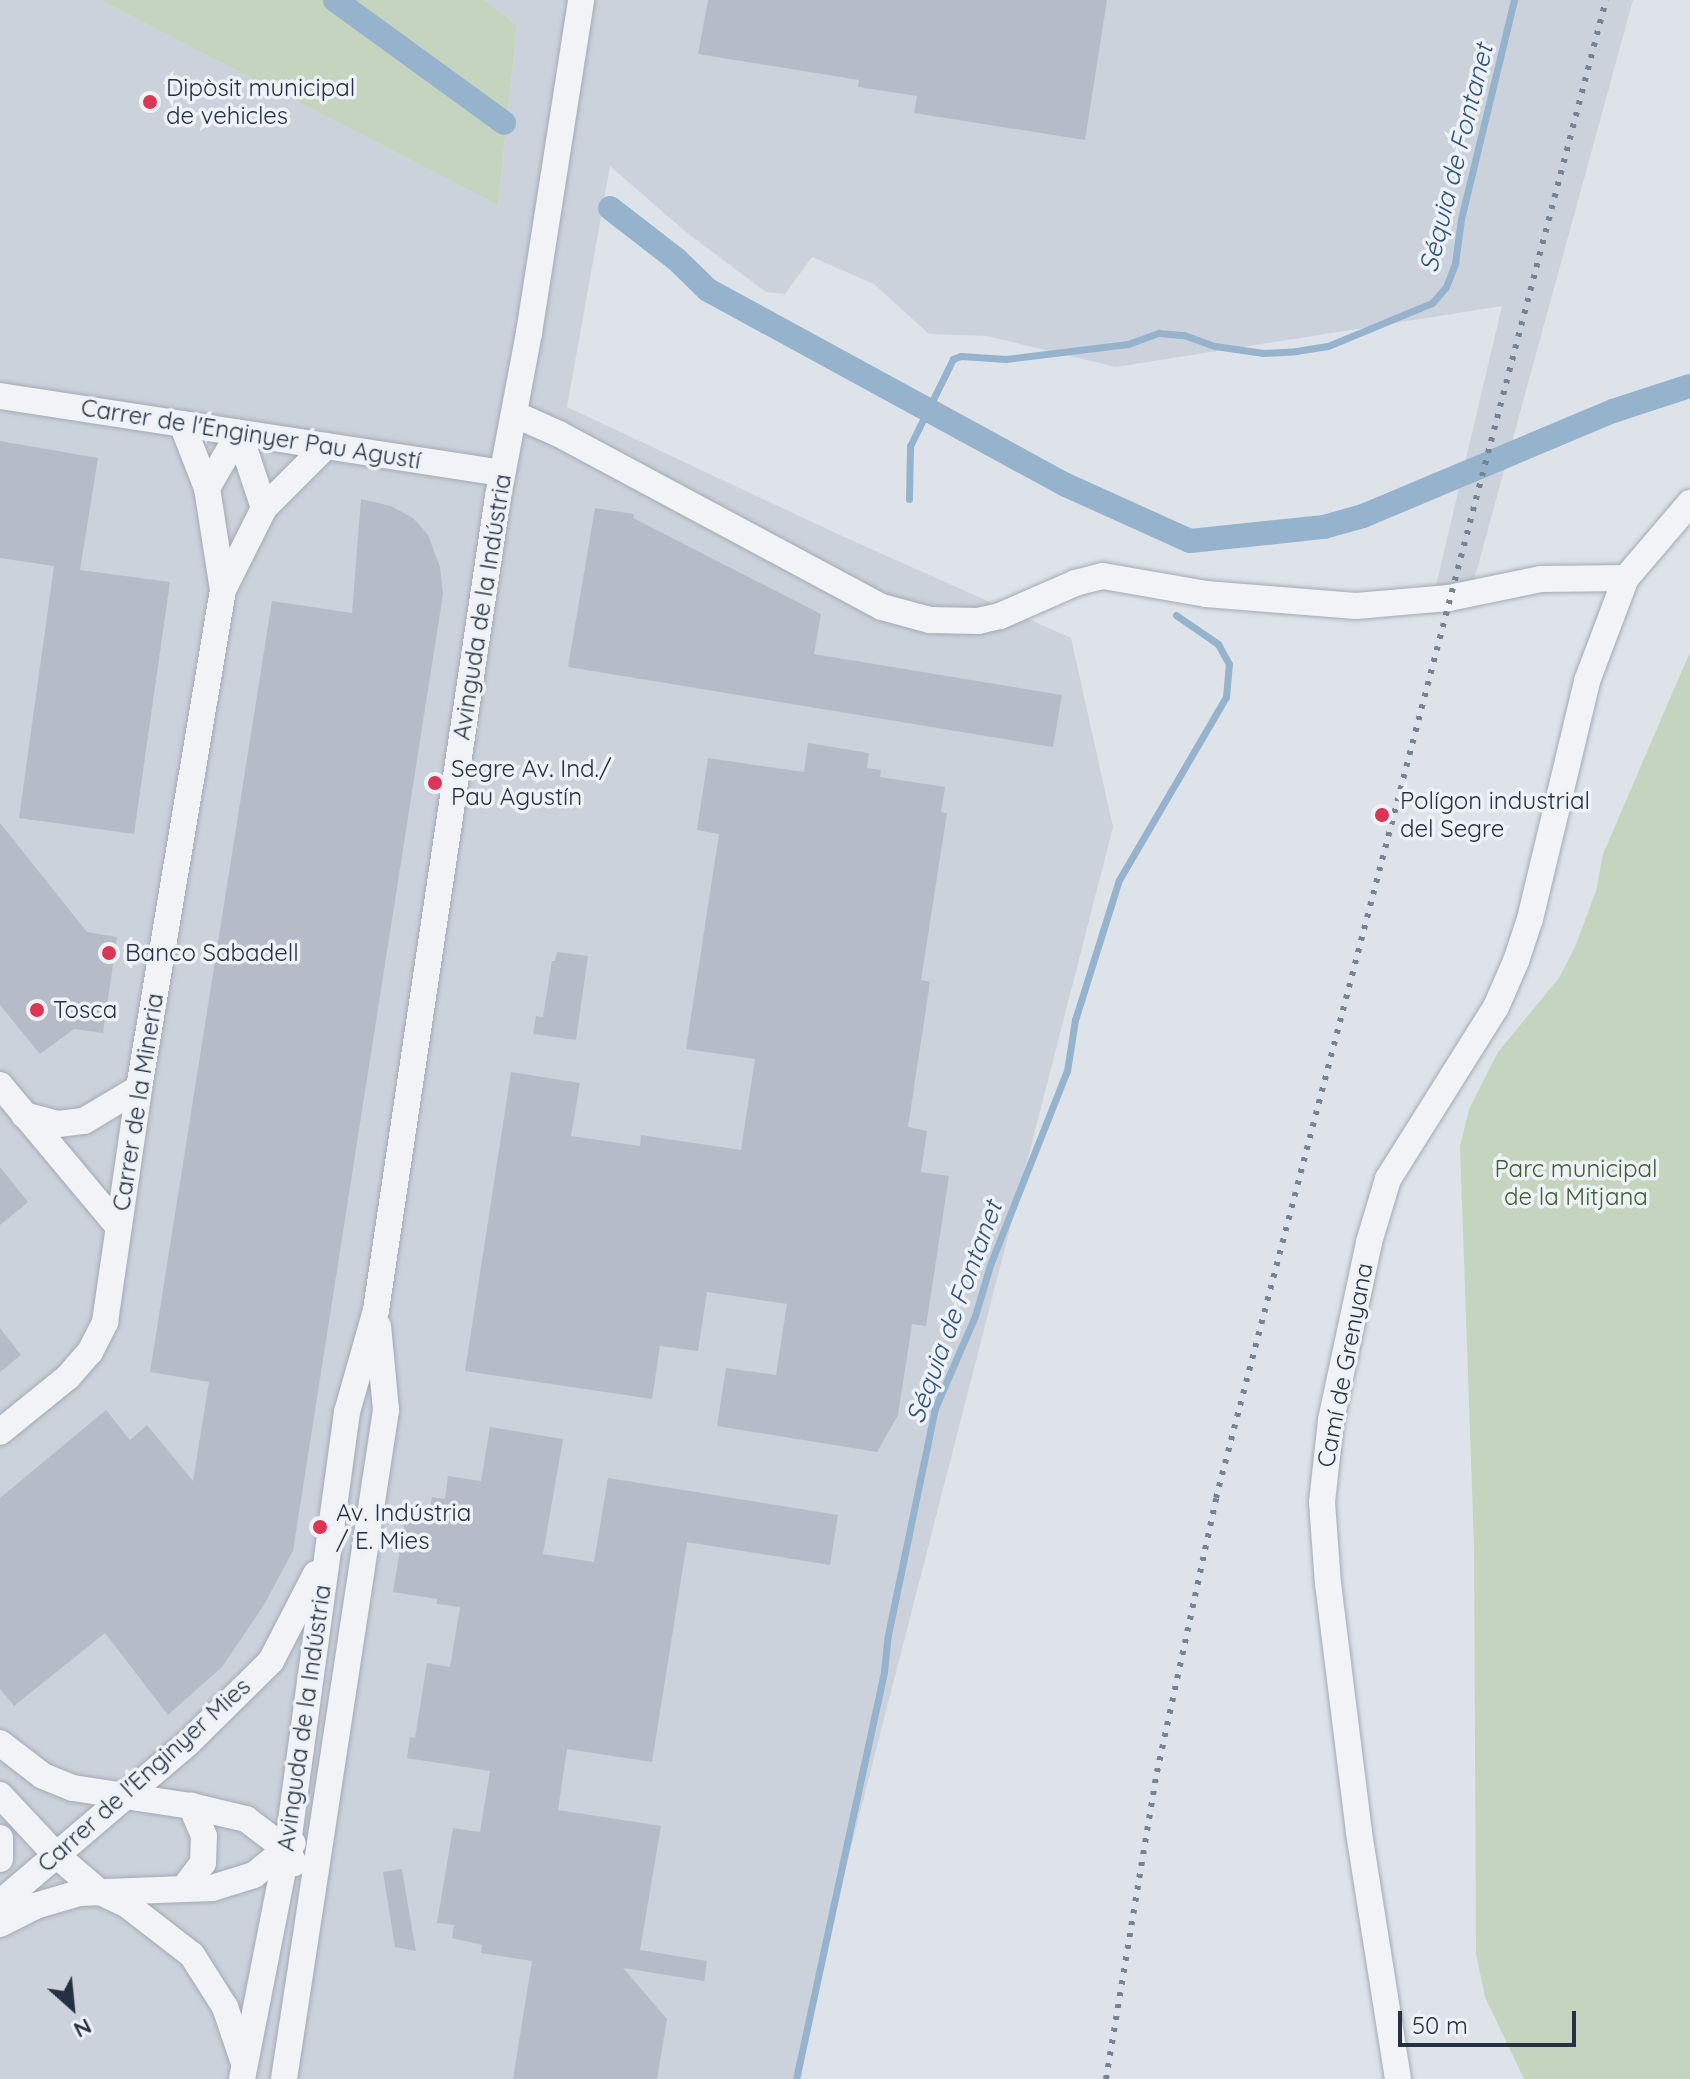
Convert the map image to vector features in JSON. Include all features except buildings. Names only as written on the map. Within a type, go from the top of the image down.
[{"type":"street","name":"Avinguda de la Indústria","points":[[243,2071],[287,1850],[347,1412],[376,1310],[502,473],[581,0]]},
{"type":"street","name":"Carrer de l'Enginyer Pau Agustí","points":[[0,396],[502,473]]},
{"type":"street","points":[[514,414],[551,430],[882,607],[930,620],[978,621],[1000,616],[1075,583],[1103,576],[1206,594],[1356,606],[1449,598],[1541,579],[1626,578]]},
{"type":"street","name":"Carrer de la Mineria","points":[[182,424],[207,488],[223,590]]},
{"type":"street","points":[[207,488],[239,433]]},
{"type":"street","points":[[239,433],[264,508]]},
{"type":"street","name":"Carrer de la Mineria","points":[[0,1432],[68,1377],[90,1352],[105,1322],[139,1088],[223,590],[264,508],[326,446]]},
{"type":"street","name":"Camí de Grenyana","points":[[1398,2079],[1342,1707],[1322,1502],[1325,1461],[1369,1242],[1388,1179],[1496,1007],[1530,919],[1587,681],[1626,578],[1690,503]]},
{"type":"street","points":[[0,1085],[118,1226]]},
{"type":"street","points":[[24,1115],[58,1124],[84,1121],[139,1088]]},
{"type":"street","name":"Avinguda de la Indústria","points":[[284,2079],[386,1410],[376,1310]]},
{"type":"street","name":"Carrer de l'Enginyer Mies","points":[[0,1903],[189,1742],[271,1661],[325,1557]]},
{"type":"street","points":[[0,1743],[43,1776],[73,1788],[191,1806],[246,1819],[287,1850],[313,1896]]},
{"type":"street","points":[[0,1783],[25,1762]]},
{"type":"street","points":[[0,1795],[55,1854],[98,1891],[135,1910],[192,1955],[225,2007],[243,2071]]},
{"type":"street","points":[[184,1888],[203,1863],[204,1836],[191,1806]]},
{"type":"street","name":"Carrer de l'Enginyer Mies","points":[[0,1924],[35,1906],[98,1891],[212,1888],[254,1875],[287,1850],[326,1809]]},
{"type":"street","points":[[0,1838],[0,1859]]},
{"type":"shaded area","points":[[0,0],[100,0],[498,205],[517,25],[484,0],[1633,0],[1473,584],[1435,590],[1502,306],[1116,367],[987,336],[929,334],[874,284],[812,257],[785,294],[766,292],[686,232],[610,166],[567,407],[842,536],[1071,638],[1113,827],[818,1976],[801,2079],[0,2079]]},
{"type":"green space","points":[[100,0],[484,0],[517,25],[498,205]]},
{"type":"green space","name":"Parc municipal de la Mitjana","points":[[1690,652],[1690,2079],[1524,2079],[1485,1997],[1476,1954],[1474,1546],[1460,1146],[1469,1109],[1498,1052],[1559,978],[1575,947],[1596,891],[1603,854]]},
{"type":"waterway","points":[[335,0],[504,123]]},
{"type":"waterway","name":"Séquia de Fontanet","points":[[909,499],[910,446],[953,359],[961,356],[1006,359],[1128,344],[1159,333],[1184,335],[1215,346],[1263,353],[1296,351],[1328,346],[1432,303],[1446,287],[1455,263],[1461,219],[1514,0]]},
{"type":"waterway","points":[[610,208],[677,260],[708,290],[1066,485],[1190,541],[1324,527],[1363,516],[1613,411],[1690,386]]},
{"type":"waterway","name":"Séquia de Fontanet","points":[[796,2079],[884,1671],[888,1635],[935,1408],[975,1316],[990,1265],[1067,1071],[1075,1020],[1119,880],[1226,697],[1229,664],[1218,644],[1176,615]]},
{"type":"railway","points":[[1106,2079],[1157,1772],[1216,1498],[1606,0]]},
{"type":"place","name":"Dipòsit municipal de vehicles","points":[[150,102]]},
{"type":"place","name":"Segre Av. Ind./ Pau Agustín","points":[[435,783]]},
{"type":"place","name":"Polígon industrial del Segre","points":[[1382,815]]},
{"type":"place","name":"Banco Sabadell","points":[[109,953]]},
{"type":"place","name":"Tosca","points":[[37,1010]]},
{"type":"place","name":"Av. Indústria / E. Mies","points":[[320,1527]]}]
